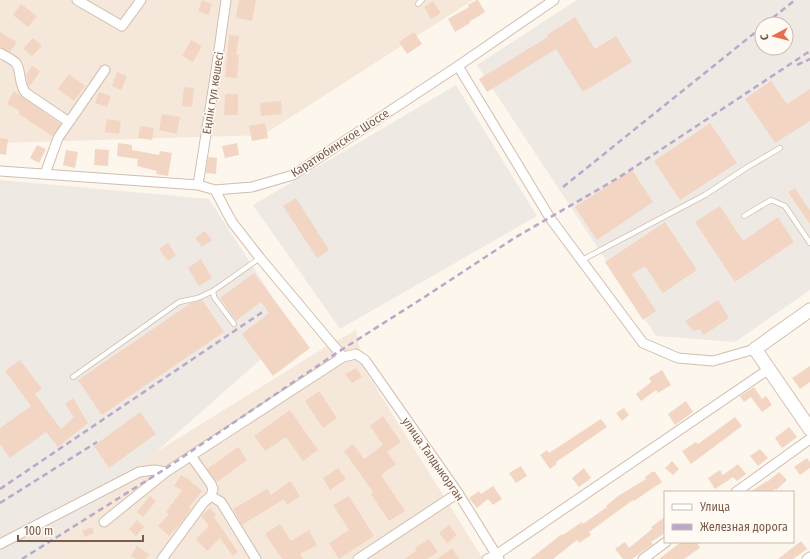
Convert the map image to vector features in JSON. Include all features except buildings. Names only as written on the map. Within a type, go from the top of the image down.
[{"type":"street","points":[[77,0],[122,26],[141,0]]},
{"type":"street","name":"Еңлік гүл көшесі","points":[[198,185],[226,0]]},
{"type":"street","name":"Каратюбинское Шоссе","points":[[0,171],[198,185],[216,190],[252,187],[293,175],[458,66],[554,0]]},
{"type":"street","points":[[0,53],[18,65],[22,89],[26,94],[69,122]]},
{"type":"street","points":[[458,66],[550,218],[642,343],[678,358],[713,361],[756,349],[810,310]]},
{"type":"street","points":[[45,174],[58,138],[105,70]]},
{"type":"street","points":[[104,522],[166,472],[343,357],[260,258],[232,222],[216,190]]},
{"type":"street","points":[[756,349],[810,429]]},
{"type":"street","name":"улица Талдыкорган","points":[[343,357],[356,354],[365,360],[458,493],[498,557]]},
{"type":"street","points":[[487,559],[498,557],[769,369]]},
{"type":"street","points":[[737,491],[810,439]]},
{"type":"street","points":[[165,558],[204,502],[211,496],[213,489],[212,484],[191,456]]},
{"type":"street","points":[[0,544],[138,472],[154,470],[166,472]]},
{"type":"street","points":[[358,559],[458,493]]},
{"type":"street","points":[[211,496],[221,502],[256,559]]},
{"type":"street","points":[[643,559],[665,543]]},
{"type":"street","points":[[807,559],[810,556]]},
{"type":"lane","points":[[418,4],[422,0]]},
{"type":"lane","points":[[582,260],[705,195],[780,148]]},
{"type":"lane","points":[[744,216],[771,200],[785,206],[810,243]]},
{"type":"lane","points":[[73,377],[179,302],[198,298],[213,291],[260,258]]},
{"type":"lane","points":[[213,291],[214,297],[234,324]]},
{"type":"shaded area","points":[[0,0],[473,0],[263,135],[0,143]]},
{"type":"shaded area","points":[[577,0],[810,0],[810,290],[735,342],[656,336],[477,65]]},
{"type":"shaded area","points":[[456,85],[537,216],[340,329],[253,205]]},
{"type":"shaded area","points":[[0,180],[209,199],[294,330],[35,559],[0,559]]},
{"type":"shaded area","points":[[356,330],[363,367],[483,559],[0,559],[0,549],[327,346]]},
{"type":"railway","points":[[775,16],[795,0]]},
{"type":"railway","points":[[563,187],[754,33]]},
{"type":"railway","points":[[22,559],[165,469],[338,352],[516,237],[618,178],[810,51]]},
{"type":"railway","points":[[797,65],[810,59]]},
{"type":"railway","points":[[0,489],[264,311]]},
{"type":"railway","points":[[0,503],[97,442]]}]
